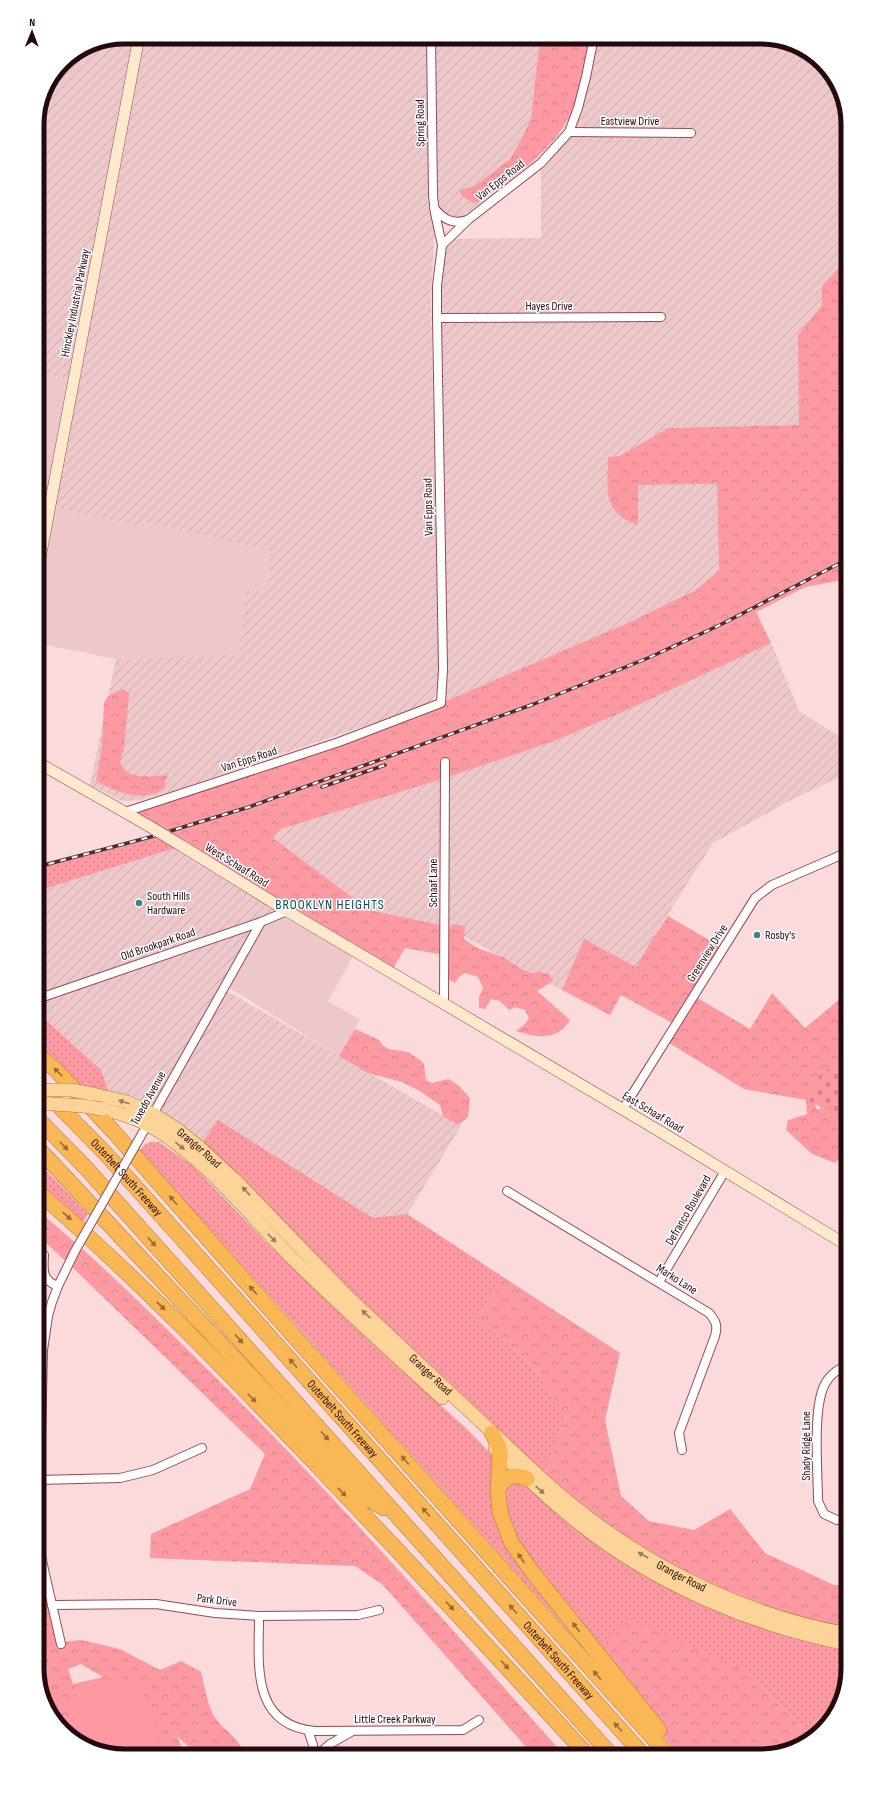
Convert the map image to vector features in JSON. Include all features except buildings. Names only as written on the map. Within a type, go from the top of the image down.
[{"type":"highway","points":[[44,1060],[56,1070],[113,1131],[664,1749]]},
{"type":"highway","name":"Outerbelt South Freeway","points":[[44,1092],[67,1113],[115,1165],[638,1749]]},
{"type":"highway","name":"Outerbelt South Freeway","points":[[44,1125],[87,1169],[606,1749]]},
{"type":"highway","points":[[44,1154],[362,1495],[397,1516]]},
{"type":"highway","points":[[44,1197],[70,1219],[146,1292],[247,1392],[478,1636],[582,1749]]},
{"type":"highway","points":[[492,1433],[499,1447],[500,1453],[499,1487],[502,1518],[511,1542],[521,1558],[673,1749]]},
{"type":"highway","points":[[499,1487],[508,1477],[515,1475],[527,1479]]},
{"type":"main road","name":"Granger Road","points":[[44,1090],[65,1090],[93,1094],[127,1102],[150,1119],[196,1160],[302,1267],[527,1479],[557,1506],[604,1542],[673,1584],[708,1600],[765,1623],[841,1642]]},
{"type":"main road","name":"Granger Road","points":[[44,1103],[84,1106],[150,1119],[194,1142],[236,1181],[348,1297],[566,1501],[608,1533],[650,1560],[702,1587],[750,1607],[808,1625],[841,1632]]},
{"type":"street","name":"Hinckley Industrial Parkway","points":[[44,537],[138,44]]},
{"type":"street","name":"Spring Road","points":[[431,44],[434,208],[442,245]]},
{"type":"street","name":"Van Epps Road","points":[[126,812],[339,742],[441,703],[443,669],[437,286],[442,245],[468,220],[541,163],[569,132],[578,108],[593,44]]},
{"type":"street","name":"Eastview Drive","points":[[569,132],[691,133]]},
{"type":"street","points":[[434,208],[448,220],[459,222],[468,220]]},
{"type":"street","name":"Hayes Drive","points":[[437,318],[661,317]]},
{"type":"street","name":"Schaaf Lane","points":[[444,1003],[445,762]]},
{"type":"street","name":"West Schaaf Road","points":[[44,766],[126,812],[444,1003]]},
{"type":"street","name":"Greenview Drive","points":[[623,1109],[755,898],[772,885],[841,855]]},
{"type":"street","name":"Old Brookpark Road","points":[[44,997],[261,922],[287,910]]},
{"type":"street","name":"Tuxedo Avenue","points":[[44,1343],[48,1316],[58,1286],[75,1250],[261,922]]},
{"type":"street","name":"East Schaaf Road","points":[[444,1003],[623,1109],[841,1242]]},
{"type":"street","name":"Defranco Boulevard","points":[[659,1282],[725,1171]]},
{"type":"street","name":"Marko Lane","points":[[507,1191],[659,1282],[709,1313],[714,1319],[717,1330],[679,1433],[682,1450]]},
{"type":"street","points":[[44,1255],[44,1276],[48,1281],[58,1286]]},
{"type":"street","name":"Shady Ridge Lane","points":[[841,1369],[831,1376],[825,1383],[820,1395],[818,1415],[818,1501],[824,1514],[837,1520],[841,1520]]},
{"type":"street","points":[[44,1480],[120,1478],[153,1470],[202,1448]]},
{"type":"street","name":"Tuxedo Avenue","points":[[44,1570],[61,1644]]},
{"type":"street","name":"Park Drive","points":[[52,1605],[156,1604],[215,1613],[259,1616],[358,1615],[379,1610]]},
{"type":"street","name":"Little Creek Parkway","points":[[259,1616],[259,1675],[262,1690],[267,1703],[287,1722],[308,1730],[463,1730],[479,1720]]},
{"type":"street","points":[[308,1730],[314,1749]]},
{"type":"street","points":[[325,1749],[337,1740],[354,1731]]},
{"type":"shaded area","points":[[118,44],[132,44],[69,379],[44,374],[44,118],[52,88],[60,75],[75,60],[93,50],[103,47]]},
{"type":"shaded area","points":[[143,44],[426,44],[429,209],[434,228],[431,302],[439,681],[438,690],[432,700],[418,708],[173,791],[140,800],[123,801],[90,785],[116,659],[240,655],[245,591],[268,591],[269,550],[142,522],[140,527],[55,508]]},
{"type":"shaded area","points":[[436,44],[539,44],[531,118],[569,118],[557,138],[531,164],[460,218],[447,216],[438,208]]},
{"type":"shaded area","points":[[592,44],[767,44],[787,48],[797,52],[806,57],[828,79],[837,98],[841,124],[841,264],[822,286],[822,305],[798,335],[800,425],[668,428],[620,485],[717,484],[719,570],[696,590],[630,622],[441,703],[440,258],[448,239],[541,238],[541,163],[569,132]]},
{"type":"shaded area","points":[[44,374],[69,379],[55,508],[140,527],[141,522],[269,549],[268,591],[245,591],[241,655],[116,659],[44,644]]},
{"type":"shaded area","points":[[771,643],[799,711],[841,738],[841,776],[793,799],[713,843],[636,967],[584,939],[562,990],[445,926],[369,910],[273,838],[281,829],[445,778],[552,742],[625,711]]},
{"type":"shaded area","points":[[182,846],[287,911],[261,922],[223,989],[461,1126],[407,1214],[373,1218],[218,1121],[199,1147],[111,1098],[101,1070],[44,1018],[44,889]]},
{"type":"shaded area","points":[[287,911],[356,951],[328,1001],[360,1020],[339,1056],[225,985],[261,922]]},
{"type":"green space","points":[[539,44],[592,44],[573,120],[567,120],[540,155],[480,201],[473,203],[462,196],[459,190],[475,186],[510,159],[531,119]]},
{"type":"green space","points":[[841,265],[841,580],[805,587],[756,612],[771,643],[625,711],[552,742],[445,778],[281,829],[273,838],[369,910],[445,926],[444,955],[405,948],[391,972],[125,812],[441,703],[630,622],[696,590],[719,570],[717,484],[638,485],[638,525],[626,520],[612,506],[609,498],[607,479],[608,457],[620,456],[668,428],[799,425],[798,335],[822,305],[822,286]]},
{"type":"green space","points":[[124,689],[129,694],[124,748],[120,762],[123,768],[130,774],[140,776],[168,776],[165,781],[165,788],[148,795],[130,795],[96,781],[102,746],[104,703],[108,696]]},
{"type":"green space","points":[[163,834],[182,846],[44,889],[44,862]]},
{"type":"green space","points":[[668,916],[724,949],[694,996],[750,1029],[772,993],[805,1028],[841,998],[841,1068],[823,1070],[815,1104],[817,1110],[821,1108],[841,1112],[841,1156],[835,1163],[812,1154],[786,1130],[788,1120],[807,1114],[806,1100],[744,1089],[666,1041],[676,1025],[621,995],[610,1015],[562,990],[584,939],[636,967]]},
{"type":"green space","points":[[453,924],[465,926],[464,939],[477,948],[503,957],[531,973],[539,972],[549,974],[553,981],[537,991],[570,1020],[565,1027],[553,1035],[531,1035],[516,1031],[525,1024],[529,1018],[525,1010],[515,1007],[509,1010],[500,1001],[491,999],[485,1009],[479,1008],[479,997],[483,988],[478,977],[465,973],[459,977],[455,983],[449,980],[449,928]]},
{"type":"green space","points":[[44,1018],[101,1070],[111,1098],[83,1092],[44,1060]]},
{"type":"green space","points":[[355,1029],[379,1040],[383,1046],[388,1049],[408,1052],[420,1060],[424,1064],[426,1080],[432,1083],[449,1079],[458,1085],[470,1098],[468,1117],[458,1125],[443,1116],[440,1105],[418,1090],[402,1082],[368,1073],[339,1056]]},
{"type":"green space","points":[[841,1068],[841,1117],[807,1100],[823,1070]]},
{"type":"green space","points":[[218,1120],[373,1218],[407,1214],[503,1277],[478,1319],[534,1367],[566,1418],[543,1480],[199,1147]]},
{"type":"green space","points":[[150,1142],[159,1142],[192,1165],[267,1243],[399,1368],[466,1428],[494,1457],[495,1509],[589,1654],[140,1151],[144,1145]]},
{"type":"green space","points":[[44,1168],[88,1214],[82,1224],[44,1192]]},
{"type":"green space","points":[[44,1216],[78,1245],[138,1301],[244,1406],[384,1554],[559,1749],[528,1749],[383,1585],[355,1566],[150,1558],[151,1534],[250,1489],[265,1454],[44,1241]]},
{"type":"green space","points":[[503,1277],[620,1353],[605,1420],[621,1496],[649,1521],[694,1530],[730,1509],[765,1553],[834,1585],[841,1585],[841,1633],[834,1632],[676,1574],[543,1480],[566,1418],[534,1367],[478,1319]]},
{"type":"green space","points":[[508,1477],[841,1641],[840,1680],[835,1700],[828,1714],[808,1734],[750,1673],[596,1651],[506,1529],[504,1480]]},
{"type":"green space","points":[[44,1583],[61,1642],[81,1640],[120,1649],[160,1670],[181,1661],[201,1672],[213,1714],[220,1724],[236,1740],[241,1749],[191,1749],[177,1736],[182,1749],[118,1749],[98,1745],[88,1741],[75,1733],[60,1718],[50,1700],[45,1680]],"holes":[[[81,1664],[103,1677],[73,1684],[68,1669]]]},
{"type":"green space","points":[[630,1619],[750,1673],[808,1734],[787,1745],[767,1749],[673,1749],[596,1651]]},
{"type":"green space","points":[[124,1678],[141,1689],[154,1716],[158,1740],[151,1749],[118,1749],[98,1745],[75,1733],[70,1728],[73,1687]]},
{"type":"railway","points":[[44,865],[154,836],[249,807],[534,704],[648,658],[720,625],[841,563]]},
{"type":"railway","points":[[322,787],[385,765]]},
{"type":"place","name":"South Hills Hardware","points":[[139,903]]},
{"type":"place","name":"Rosby's","points":[[757,935]]},
{"type":"district","name":"BROOKLYN HEIGHTS","points":[[330,904]]}]
